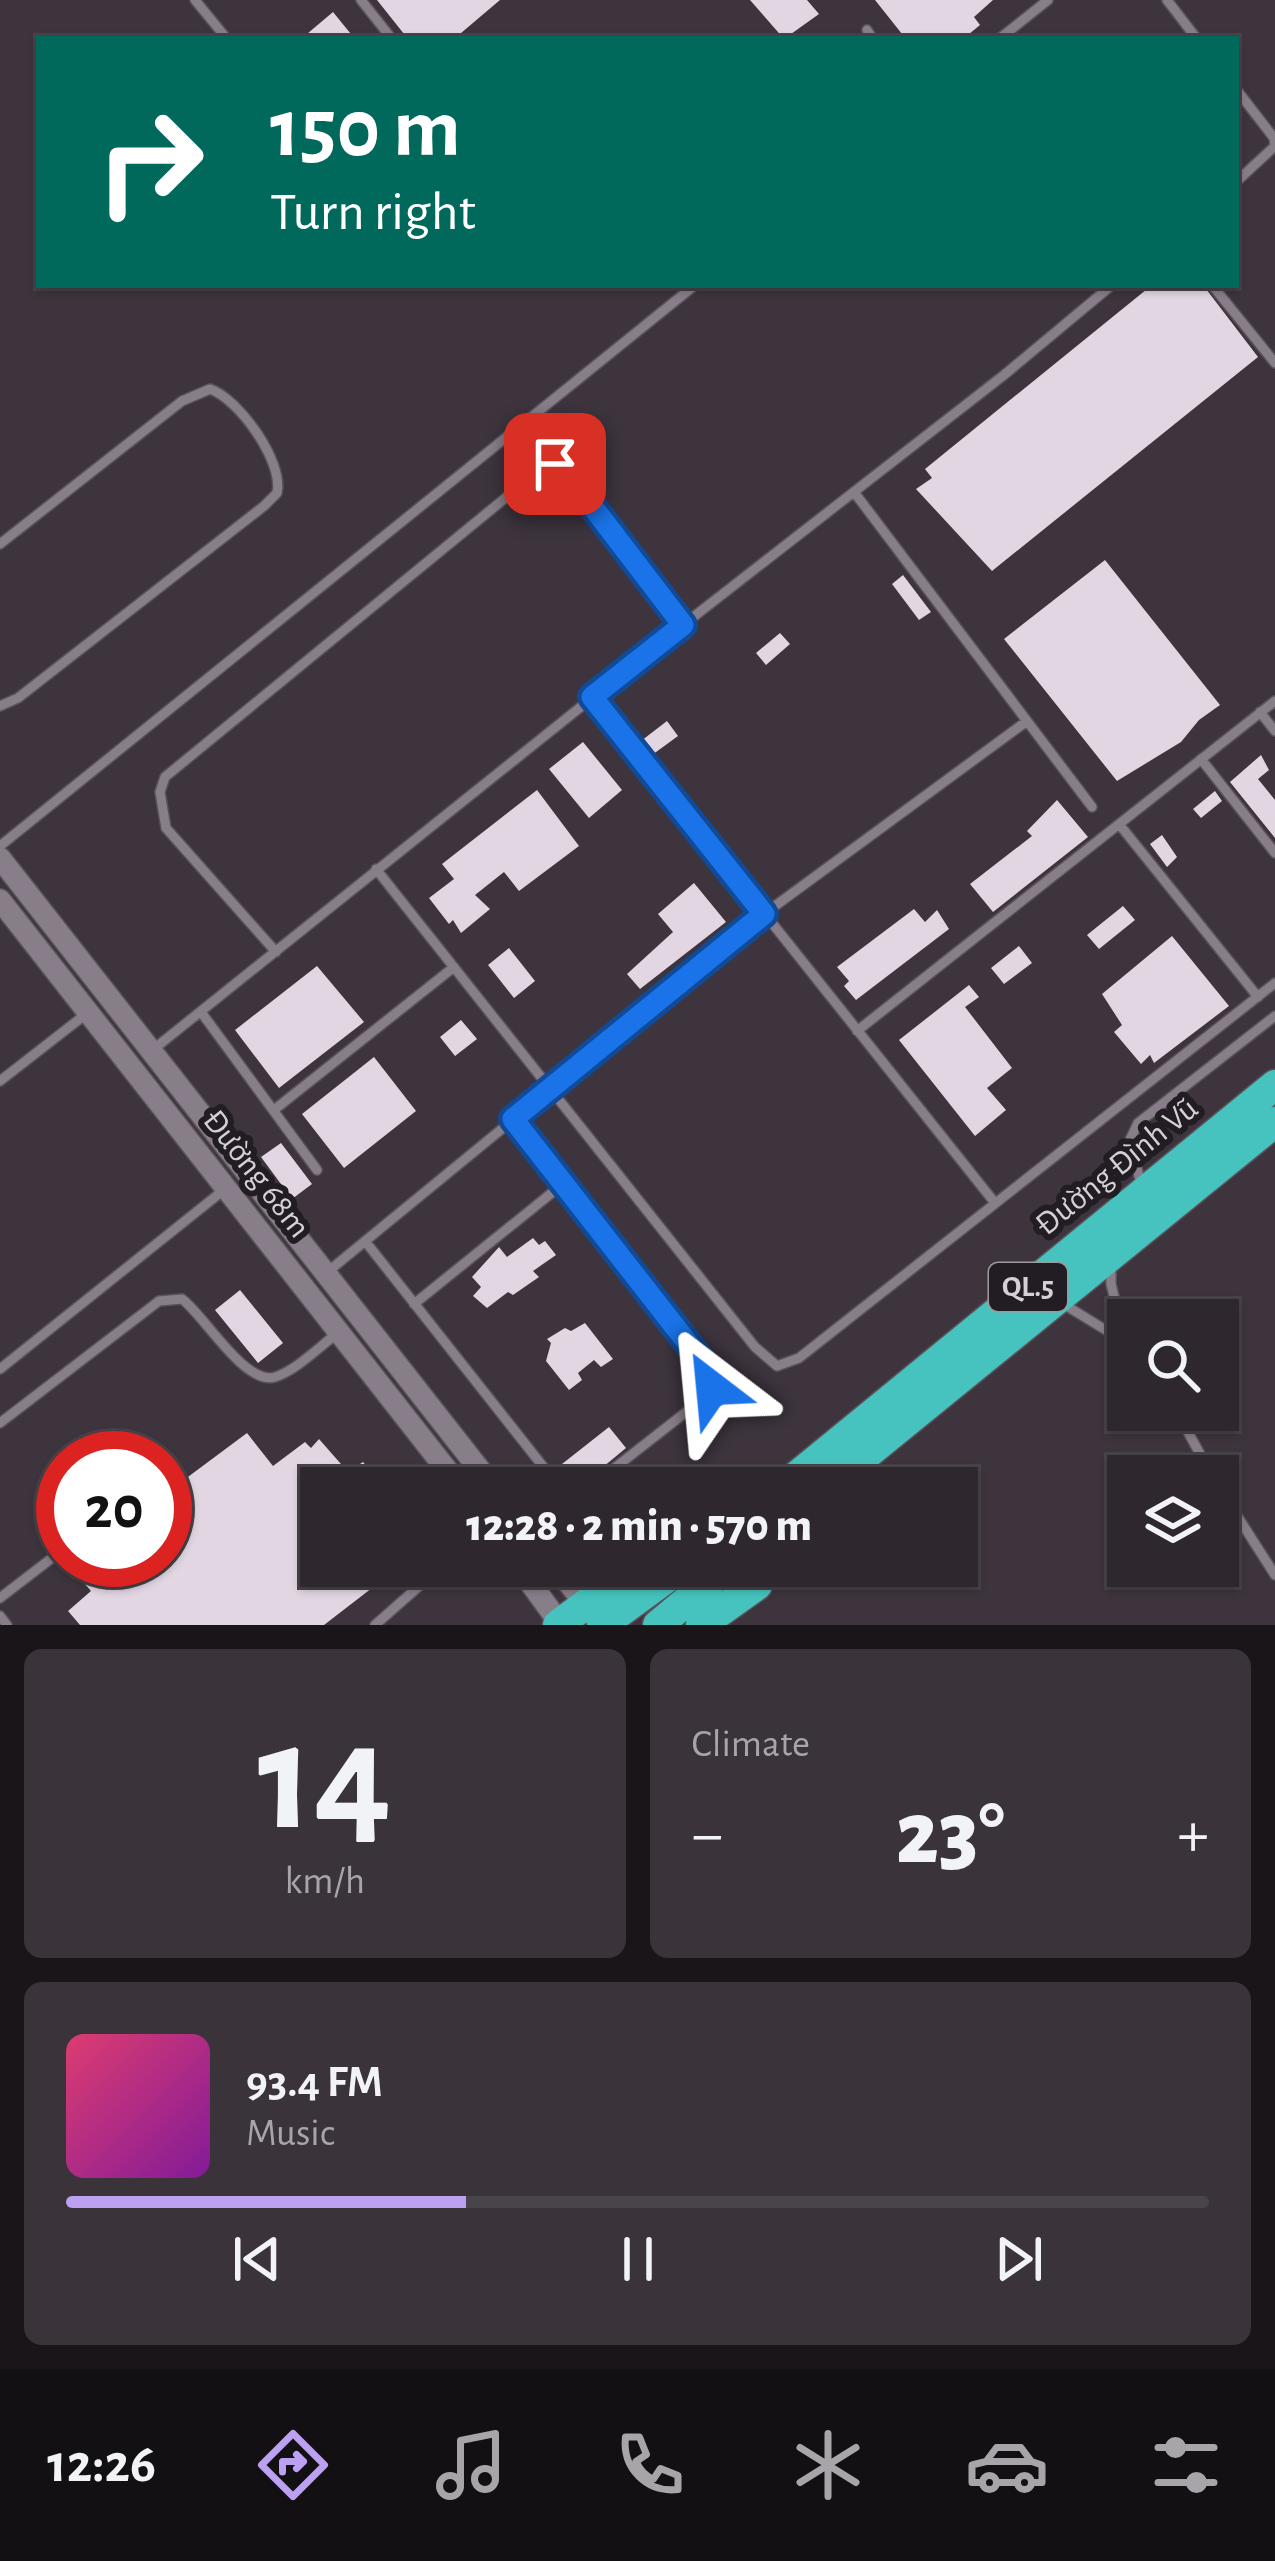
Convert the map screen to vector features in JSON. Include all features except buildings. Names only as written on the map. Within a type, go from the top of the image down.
[{"type":"highway","name":"Đường Đình Vũ","points":[[850,1467],[1110,1256],[1152,1204],[1275,1085]]},
{"type":"highway","name":"Đường Đình Vũ","points":[[809,1467],[1152,1204],[1275,1122]]},
{"type":"highway","points":[[576,1621],[614,1587]]},
{"type":"highway","points":[[576,1621],[642,1587]]},
{"type":"highway","points":[[658,1625],[704,1587]]},
{"type":"highway","points":[[701,1625],[754,1587]]},
{"type":"street","points":[[0,858],[477,1467]]},
{"type":"street","name":"Đường 68m","points":[[0,900],[444,1465]]},
{"type":"street","points":[[540,1587],[576,1621]]},
{"type":"street","points":[[563,1587],[576,1621]]},
{"type":"lane","points":[[195,0],[224,36]]},
{"type":"lane","points":[[361,0],[390,36]]},
{"type":"lane","points":[[1003,36],[1048,0]]},
{"type":"lane","points":[[1167,0],[1195,36]]},
{"type":"lane","points":[[1239,93],[1274,138],[1275,146],[1239,179]]},
{"type":"lane","points":[[0,847],[691,288]]},
{"type":"lane","points":[[150,1053],[592,697],[1004,376],[1108,288]]},
{"type":"lane","points":[[1214,288],[1275,363]]},
{"type":"lane","points":[[0,544],[182,401],[210,389],[228,399],[266,447],[277,472],[277,493],[264,506],[18,698],[0,706]]},
{"type":"lane","points":[[276,952],[166,828],[160,814],[165,777],[537,472],[555,464],[563,468],[683,625]]},
{"type":"lane","points":[[854,492],[1092,807]]},
{"type":"lane","points":[[592,697],[995,1203]]},
{"type":"lane","points":[[857,1031],[1275,701]]},
{"type":"lane","points":[[1261,712],[1275,731]]},
{"type":"lane","points":[[325,1274],[764,914],[1027,721]]},
{"type":"lane","points":[[1201,759],[1275,854]]},
{"type":"lane","points":[[1119,824],[1258,997]]},
{"type":"lane","points":[[376,869],[755,1347],[777,1366],[800,1358],[1275,983]]},
{"type":"lane","points":[[274,1111],[454,967]]},
{"type":"lane","points":[[201,1012],[317,1170]]},
{"type":"lane","points":[[0,1081],[87,1013]]},
{"type":"lane","points":[[1152,1204],[1129,1142],[1138,1123],[1275,1016]]},
{"type":"lane","points":[[513,1119],[711,1378],[712,1388],[704,1398],[616,1467]]},
{"type":"lane","points":[[415,1304],[564,1183]]},
{"type":"lane","points":[[0,1369],[225,1188]]},
{"type":"lane","points":[[365,1241],[543,1467]]},
{"type":"lane","points":[[1110,1256],[1115,1299]]},
{"type":"lane","points":[[0,1424],[158,1301],[182,1299],[233,1356],[262,1377],[276,1377],[339,1332]]},
{"type":"lane","points":[[1055,1299],[1107,1330]]},
{"type":"lane","points":[[1239,1519],[1275,1575]]},
{"type":"lane","points":[[0,1598],[36,1570]]},
{"type":"lane","points":[[374,1625],[418,1587]]},
{"type":"lane","points":[[0,1616],[7,1625]]},
{"type":"route","points":[[555,464],[563,468],[683,625],[592,697],[764,914],[513,1119],[704,1364],[712,1388]]}]
